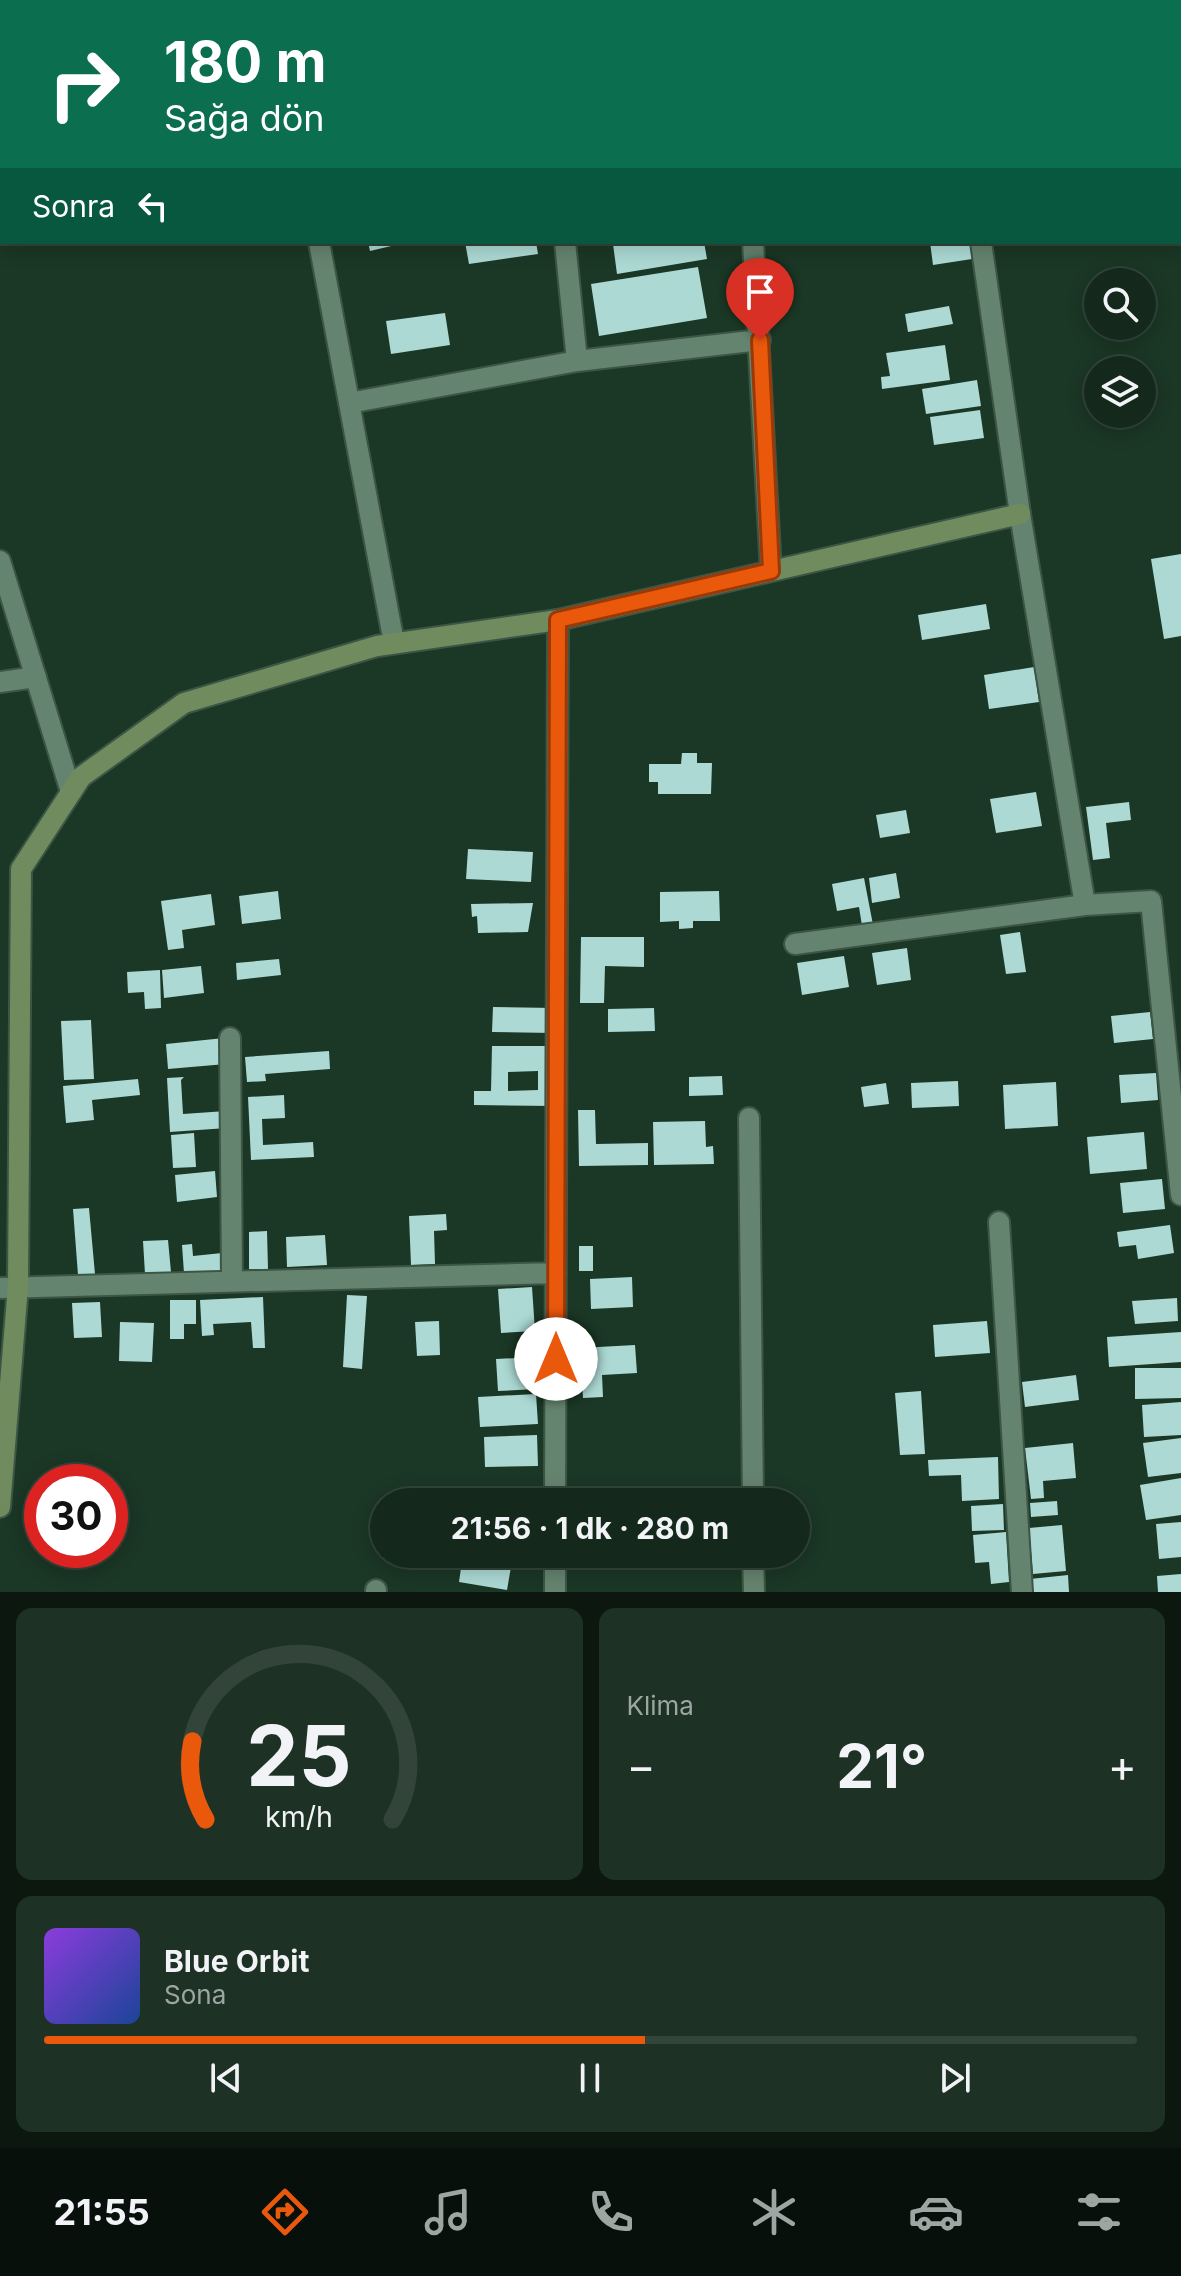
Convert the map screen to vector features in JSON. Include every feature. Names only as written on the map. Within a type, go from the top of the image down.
[{"type":"street","points":[[319,244],[394,643]]},
{"type":"street","points":[[565,244],[577,361]]},
{"type":"street","points":[[753,244],[771,571]]},
{"type":"street","points":[[981,244],[1020,514],[1085,905]]},
{"type":"street","points":[[349,403],[577,361],[760,340]]},
{"type":"street","points":[[0,1507],[21,869],[81,777],[184,703],[394,643],[558,620],[1020,514]]},
{"type":"street","points":[[0,561],[71,792]]},
{"type":"street","points":[[555,1488],[558,620]]},
{"type":"street","points":[[0,682],[36,677]]},
{"type":"street","points":[[795,944],[1085,905],[1151,901],[1181,1195]]},
{"type":"street","points":[[230,1038],[232,1281]]},
{"type":"street","points":[[749,1118],[753,1488]]},
{"type":"street","points":[[999,1222],[1022,1592]]},
{"type":"street","points":[[9,1287],[556,1273]]},
{"type":"street","points":[[555,1568],[555,1592]]},
{"type":"street","points":[[753,1568],[754,1592]]},
{"type":"building","points":[[368,244],[400,244],[370,251]]},
{"type":"building","points":[[465,244],[536,244],[538,254],[469,264]]},
{"type":"building","points":[[613,244],[704,244],[707,259],[617,274]]},
{"type":"building","points":[[930,244],[970,244],[972,259],[933,265]]},
{"type":"building","points":[[698,267],[707,318],[599,336],[591,284]]},
{"type":"building","points":[[949,306],[953,324],[908,332],[905,314]]},
{"type":"building","points":[[445,313],[450,345],[391,354],[386,321]]},
{"type":"building","points":[[945,345],[950,380],[882,389],[881,377],[890,376],[886,353]]},
{"type":"building","points":[[977,380],[981,406],[926,414],[922,389]]},
{"type":"building","points":[[980,410],[984,438],[934,445],[930,417]]},
{"type":"building","points":[[1181,554],[1181,636],[1164,639],[1151,559]]},
{"type":"building","points":[[986,604],[990,629],[922,640],[918,615]]},
{"type":"building","points":[[1034,667],[1039,702],[989,709],[984,675]]},
{"type":"building","points":[[682,753],[697,753],[697,763],[712,763],[711,794],[658,794],[658,782],[649,782],[649,764],[681,764]]},
{"type":"building","points":[[1036,792],[1042,826],[996,833],[990,799]]},
{"type":"building","points":[[1129,802],[1131,820],[1106,823],[1110,858],[1093,860],[1086,807]]},
{"type":"building","points":[[906,810],[910,833],[880,838],[876,815]]},
{"type":"building","points":[[468,849],[533,852],[531,882],[466,879]]},
{"type":"building","points":[[896,873],[900,898],[872,903],[869,878]]},
{"type":"building","points":[[864,878],[874,930],[863,932],[859,907],[837,911],[832,884]]},
{"type":"building","points":[[278,891],[281,919],[242,924],[239,896]]},
{"type":"building","points":[[719,891],[720,921],[693,921],[693,928],[679,929],[679,921],[660,922],[660,892]]},
{"type":"building","points":[[211,894],[215,925],[182,930],[184,948],[168,950],[161,901]]},
{"type":"building","points":[[533,903],[528,932],[478,933],[477,916],[472,917],[471,904]]},
{"type":"building","points":[[1020,932],[1026,972],[1006,974],[1000,935]]},
{"type":"building","points":[[581,937],[644,937],[644,967],[605,966],[604,1003],[580,1003]]},
{"type":"building","points":[[907,948],[911,980],[877,985],[872,953]]},
{"type":"building","points":[[844,956],[849,987],[802,995],[797,963]]},
{"type":"building","points":[[279,959],[281,975],[237,980],[236,963]]},
{"type":"building","points":[[201,966],[204,993],[164,998],[162,970]]},
{"type":"building","points":[[160,970],[161,1008],[145,1009],[144,992],[128,993],[127,972]]},
{"type":"building","points":[[493,1007],[554,1008],[554,1033],[492,1032]]},
{"type":"building","points":[[654,1008],[655,1031],[608,1032],[608,1009]]},
{"type":"building","points":[[1150,1012],[1153,1039],[1114,1043],[1111,1016]]},
{"type":"building","points":[[91,1020],[94,1079],[64,1080],[61,1021]]},
{"type":"building","points":[[224,1038],[226,1064],[168,1069],[166,1044]]},
{"type":"building","points":[[492,1046],[554,1046],[554,1106],[474,1105],[474,1091],[491,1091]],"holes":[[[538,1071],[538,1090],[508,1091],[508,1072]]]},
{"type":"building","points":[[329,1051],[330,1069],[265,1074],[266,1081],[247,1082],[245,1057]]},
{"type":"building","points":[[1156,1073],[1158,1100],[1121,1103],[1119,1075]]},
{"type":"building","points":[[722,1076],[723,1095],[689,1096],[689,1077]]},
{"type":"building","points":[[184,1077],[181,1080],[183,1114],[226,1111],[227,1128],[170,1132],[167,1078]]},
{"type":"building","points":[[138,1079],[140,1095],[92,1100],[94,1120],[66,1123],[63,1086]]},
{"type":"building","points":[[958,1081],[959,1106],[912,1108],[911,1083]]},
{"type":"building","points":[[1056,1082],[1058,1126],[1005,1129],[1003,1085]]},
{"type":"building","points":[[886,1083],[889,1104],[864,1107],[861,1087]]},
{"type":"building","points":[[284,1095],[285,1118],[262,1119],[263,1145],[313,1142],[314,1157],[251,1160],[248,1097]]},
{"type":"building","points":[[578,1110],[595,1110],[596,1144],[648,1143],[648,1165],[579,1166]]},
{"type":"building","points":[[705,1121],[706,1147],[713,1146],[714,1164],[654,1165],[653,1122]]},
{"type":"building","points":[[1144,1132],[1147,1169],[1090,1174],[1087,1137]]},
{"type":"building","points":[[194,1133],[196,1167],[173,1168],[171,1135]]},
{"type":"building","points":[[215,1171],[217,1197],[177,1202],[175,1175]]},
{"type":"building","points":[[1162,1179],[1165,1209],[1123,1213],[1120,1183]]},
{"type":"building","points":[[89,1208],[95,1274],[78,1275],[73,1209]]},
{"type":"building","points":[[446,1214],[447,1230],[434,1231],[435,1264],[411,1265],[409,1216]]},
{"type":"building","points":[[1170,1225],[1174,1253],[1138,1259],[1136,1245],[1119,1247],[1117,1232]]},
{"type":"building","points":[[267,1231],[268,1269],[249,1269],[249,1232]]},
{"type":"building","points":[[325,1235],[327,1265],[287,1267],[286,1237]]},
{"type":"building","points":[[168,1240],[171,1272],[145,1274],[143,1241]]},
{"type":"building","points":[[192,1244],[193,1256],[222,1253],[224,1270],[184,1273],[182,1245]]},
{"type":"building","points":[[579,1246],[593,1246],[593,1271],[579,1271]]},
{"type":"building","points":[[632,1277],[633,1307],[591,1309],[590,1279]]},
{"type":"building","points":[[532,1287],[535,1331],[501,1333],[498,1289]]},
{"type":"building","points":[[347,1295],[367,1296],[362,1369],[343,1367]]},
{"type":"building","points":[[263,1297],[265,1348],[253,1348],[251,1322],[213,1324],[214,1335],[202,1336],[200,1300]]},
{"type":"building","points":[[1177,1298],[1178,1321],[1135,1324],[1132,1301]]},
{"type":"building","points":[[170,1300],[196,1300],[196,1324],[184,1324],[184,1339],[170,1339]]},
{"type":"building","points":[[100,1302],[102,1337],[74,1338],[72,1303]]},
{"type":"building","points":[[439,1321],[440,1355],[417,1356],[415,1322]]},
{"type":"building","points":[[987,1321],[990,1353],[935,1357],[933,1325]]},
{"type":"building","points":[[120,1322],[154,1323],[152,1362],[119,1361]]},
{"type":"building","points":[[1181,1332],[1181,1362],[1109,1367],[1107,1337]]},
{"type":"building","points":[[635,1345],[637,1373],[602,1375],[603,1397],[583,1398],[580,1348]]},
{"type":"building","points":[[536,1357],[537,1389],[498,1391],[496,1359]]},
{"type":"building","points":[[1135,1368],[1181,1368],[1181,1398],[1135,1399]]},
{"type":"building","points":[[1076,1375],[1079,1400],[1025,1407],[1022,1382]]},
{"type":"building","points":[[921,1391],[925,1454],[900,1455],[895,1393]]},
{"type":"building","points":[[536,1394],[538,1424],[480,1427],[478,1397]]},
{"type":"building","points":[[1181,1402],[1181,1435],[1144,1437],[1142,1405]]},
{"type":"building","points":[[537,1435],[538,1466],[485,1467],[484,1437]]},
{"type":"building","points":[[1181,1438],[1181,1473],[1148,1477],[1143,1443]]},
{"type":"building","points":[[1073,1443],[1076,1478],[1043,1481],[1044,1498],[1031,1499],[1025,1448]]},
{"type":"building","points":[[998,1457],[999,1499],[962,1501],[961,1475],[929,1476],[928,1460]]},
{"type":"building","points":[[1181,1478],[1181,1515],[1146,1520],[1140,1485]]},
{"type":"building","points":[[1057,1501],[1058,1515],[1031,1517],[1030,1503]]},
{"type":"building","points":[[1003,1504],[1004,1530],[972,1531],[971,1506]]},
{"type":"building","points":[[1181,1522],[1181,1557],[1159,1559],[1156,1524]]},
{"type":"building","points":[[1062,1525],[1066,1571],[1033,1574],[1029,1528]]},
{"type":"building","points":[[1006,1532],[1009,1582],[991,1584],[989,1562],[975,1563],[973,1535]]},
{"type":"building","points":[[461,1568],[511,1568],[507,1590],[459,1582]]},
{"type":"building","points":[[1181,1574],[1181,1592],[1158,1592],[1157,1576]]},
{"type":"building","points":[[1068,1575],[1069,1592],[1032,1592],[1030,1579]]},
{"type":"route","points":[[556,1359],[558,620],[771,571],[760,340]]}]
